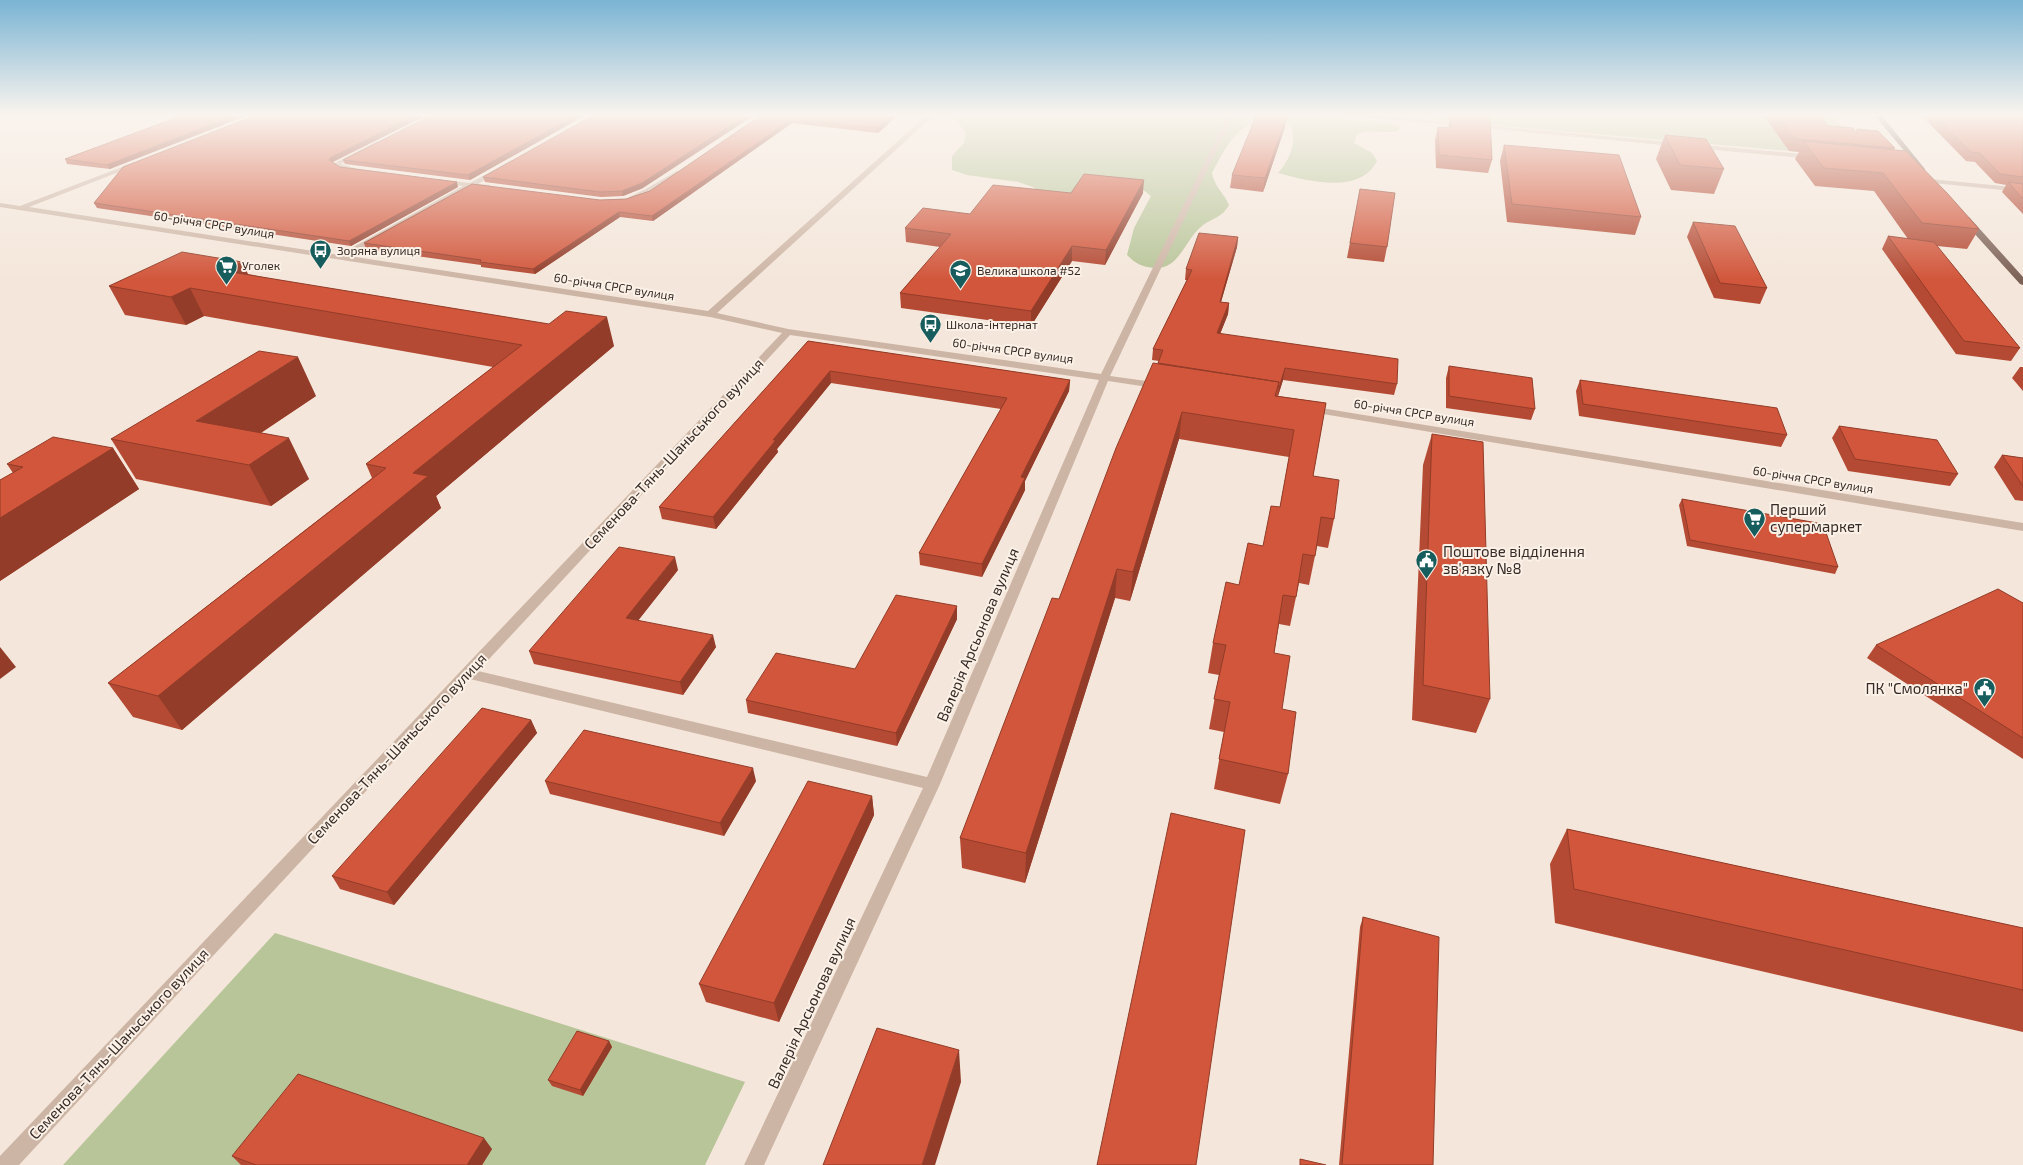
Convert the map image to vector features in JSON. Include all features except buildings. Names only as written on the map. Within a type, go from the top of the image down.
[{"type":"main road","points":[[1923,170],[1940,188]]},
{"type":"main road","points":[[1958,210],[2023,282]]},
{"type":"street","points":[[21,208],[118,170]]},
{"type":"street","points":[[357,170],[361,171]]},
{"type":"street","points":[[341,256],[495,170]]},
{"type":"street","points":[[710,314],[870,170]]},
{"type":"street","name":"Валерія Арсьонова вулиця","points":[[754,1165],[932,784],[1105,377],[1204,170]]},
{"type":"street","points":[[624,200],[647,192],[680,171]]},
{"type":"street","points":[[430,180],[498,188]]},
{"type":"street","points":[[1934,181],[2023,190]]},
{"type":"street","name":"60-річчя СРСР вулиця","points":[[0,204],[710,314],[788,332],[1172,387]]},
{"type":"street","name":"Семенова-Тянь-Шаньського вулиця","points":[[5,1165],[788,332]]},
{"type":"street","name":"60-річчя СРСР вулиця","points":[[1297,408],[2023,527]]},
{"type":"street","points":[[468,674],[932,784]]},
{"type":"green space","points":[[953,170],[1213,170],[1212,173],[1215,182],[1229,205],[1220,215],[1196,232],[1176,259],[1164,267],[1155,268],[1136,263],[1127,255],[1134,228],[1151,196],[1142,189],[1045,198],[1033,187],[1018,182],[967,175]]},
{"type":"green space","points":[[1280,170],[1370,170],[1359,178],[1346,182],[1332,183],[1318,182],[1278,173]]},
{"type":"green space","points":[[275,933],[745,1082],[705,1165],[63,1165]]},
{"type":"place","name":"Зоряна вулиця","points":[[321,270]]},
{"type":"place","name":"Уголек","points":[[226,285]]},
{"type":"place","name":"Велика школа #52","points":[[961,290]]},
{"type":"place","name":"Школа-інтернат","points":[[930,344]]},
{"type":"place","name":"Перший супермаркет","points":[[1754,538]]},
{"type":"place","name":"Поштове відділення зв'язку №8","points":[[1427,580]]},
{"type":"place","name":"ПК \"Смолянка\"","points":[[1984,708]]}]
